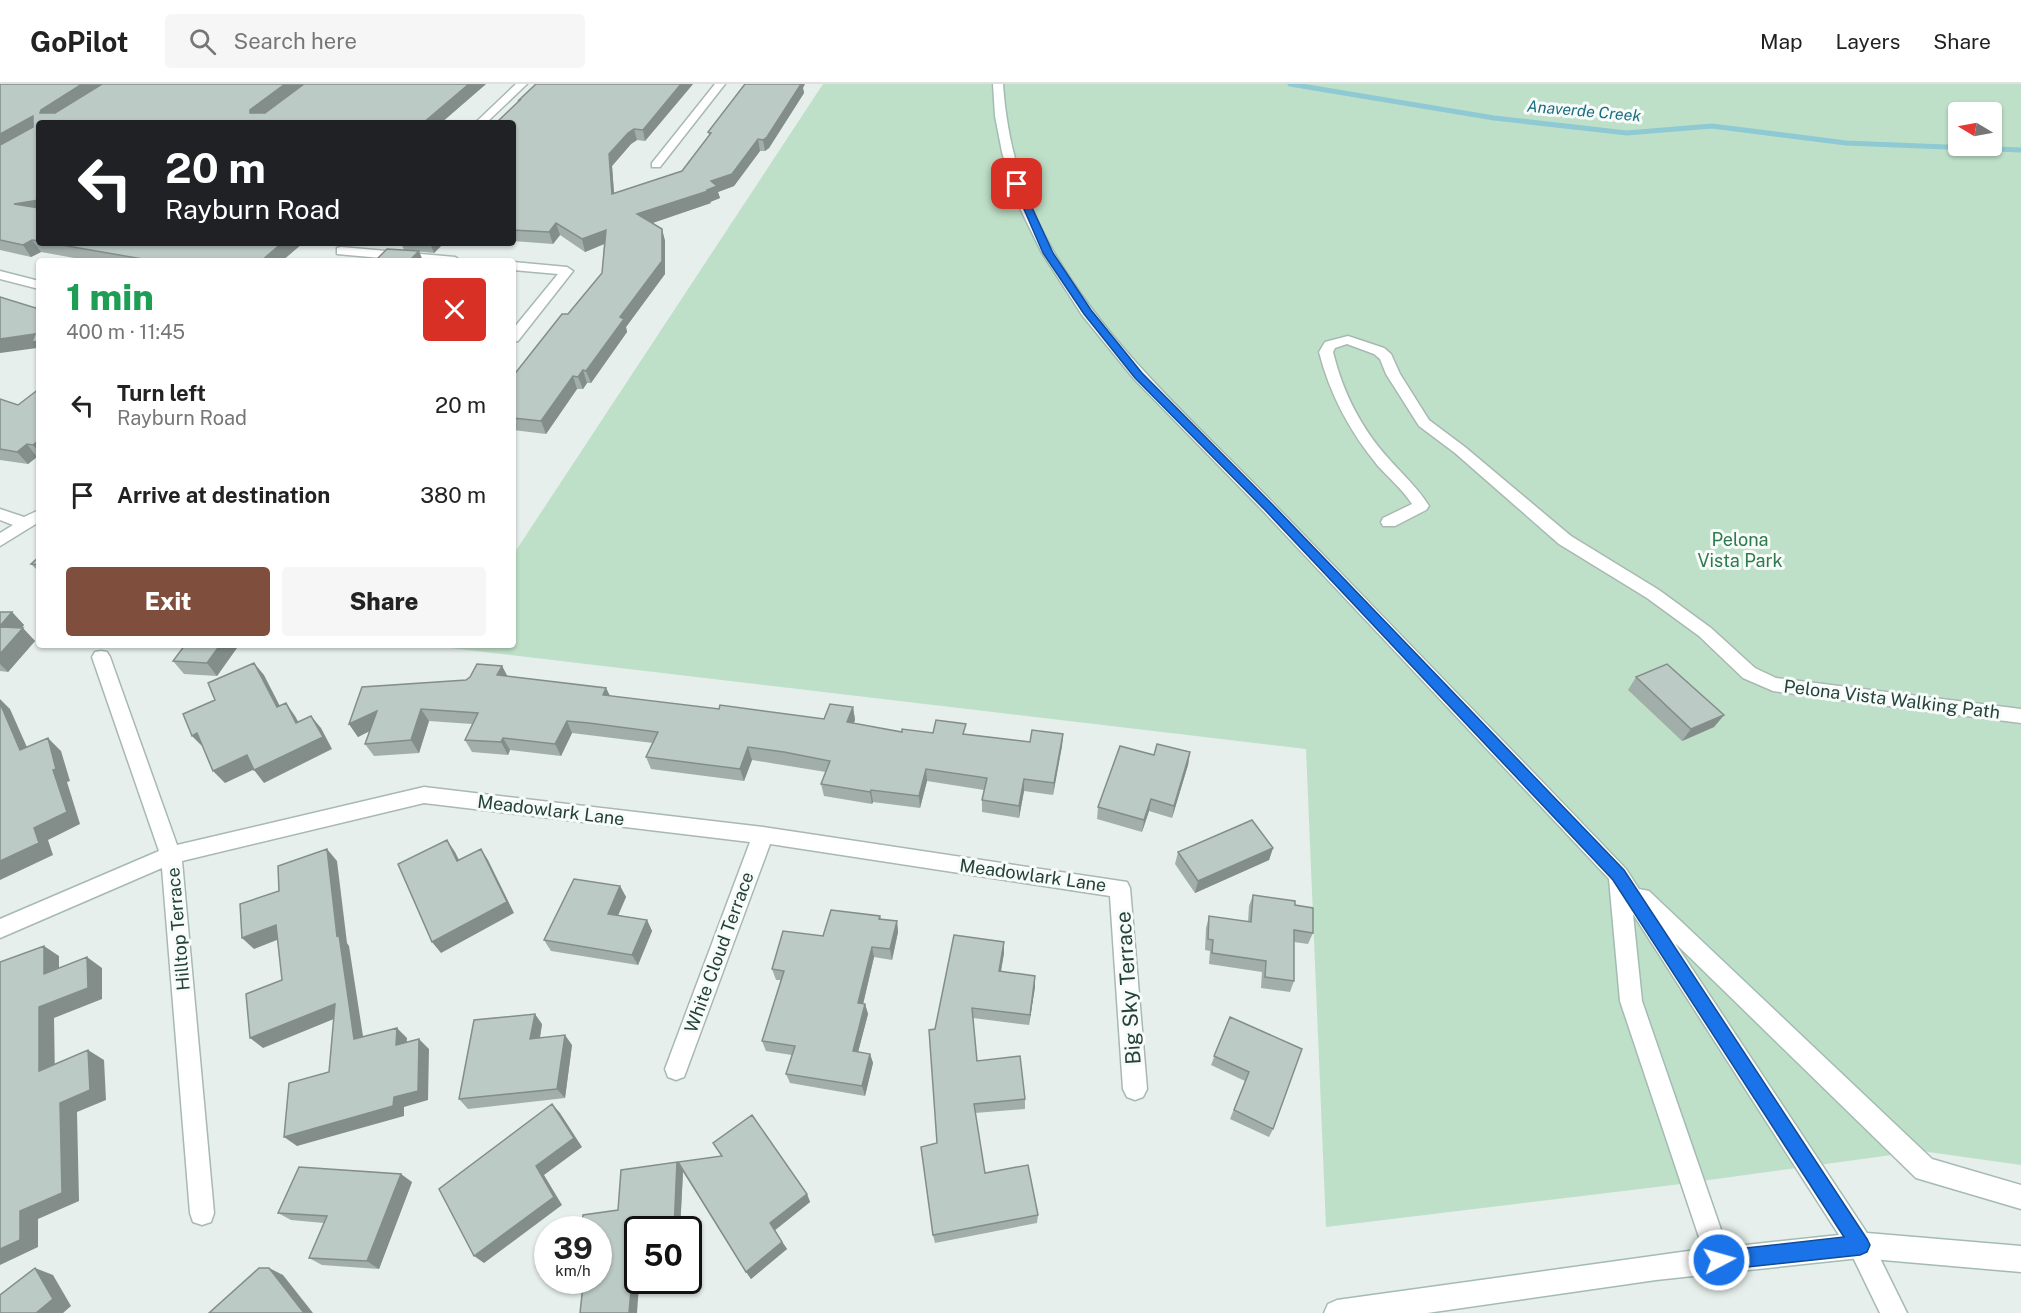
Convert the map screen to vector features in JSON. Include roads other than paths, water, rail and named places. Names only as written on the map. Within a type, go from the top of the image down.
[{"type":"street","points":[[483,120],[522,84]]},
{"type":"street","points":[[656,165],[720,84]]},
{"type":"street","points":[[998,84],[1000,116],[1007,152],[1022,200],[1048,253],[1087,312],[1139,376],[1269,508],[1619,875],[1925,1169],[2021,1197]]},
{"type":"street","points":[[333,258],[345,247],[431,258]]},
{"type":"street","points":[[516,266],[567,271],[516,334]]},
{"type":"street","points":[[0,275],[36,284]]},
{"type":"street","name":"Pelona Vista Walking Path","points":[[1389,522],[1421,506],[1415,495],[1384,464],[1359,431],[1337,392],[1326,352],[1330,345],[1338,342],[1348,340],[1379,351],[1386,357],[1393,375],[1424,423],[1504,487],[1565,540],[1653,594],[1704,632],[1749,673],[1773,684],[2021,716]]},
{"type":"street","points":[[0,514],[33,520]]},
{"type":"street","points":[[0,542],[33,520]]},
{"type":"street","name":"Hilltop Terrace","points":[[101,657],[171,855],[202,1214]]},
{"type":"street","name":"Meadowlark Lane","points":[[0,929],[171,855],[424,795],[763,835],[1120,888]]},
{"type":"street","name":"White Cloud Terrace","points":[[676,1070],[763,835]]},
{"type":"street","points":[[1619,875],[1860,1245],[1894,1313]]},
{"type":"street","points":[[1619,875],[1631,1001],[1719,1260]]},
{"type":"street","name":"Big Sky Terrace","points":[[1120,888],[1135,1089]]},
{"type":"street","points":[[1337,1313],[1656,1267],[1860,1245],[2021,1259]]},
{"type":"waterway","name":"Anaverde Creek","points":[[1290,84],[1494,118],[1627,133],[1712,126],[1846,143],[2021,150]]},
{"type":"park label","name":"Pelona Vista Park","points":[[1740,549]]}]
